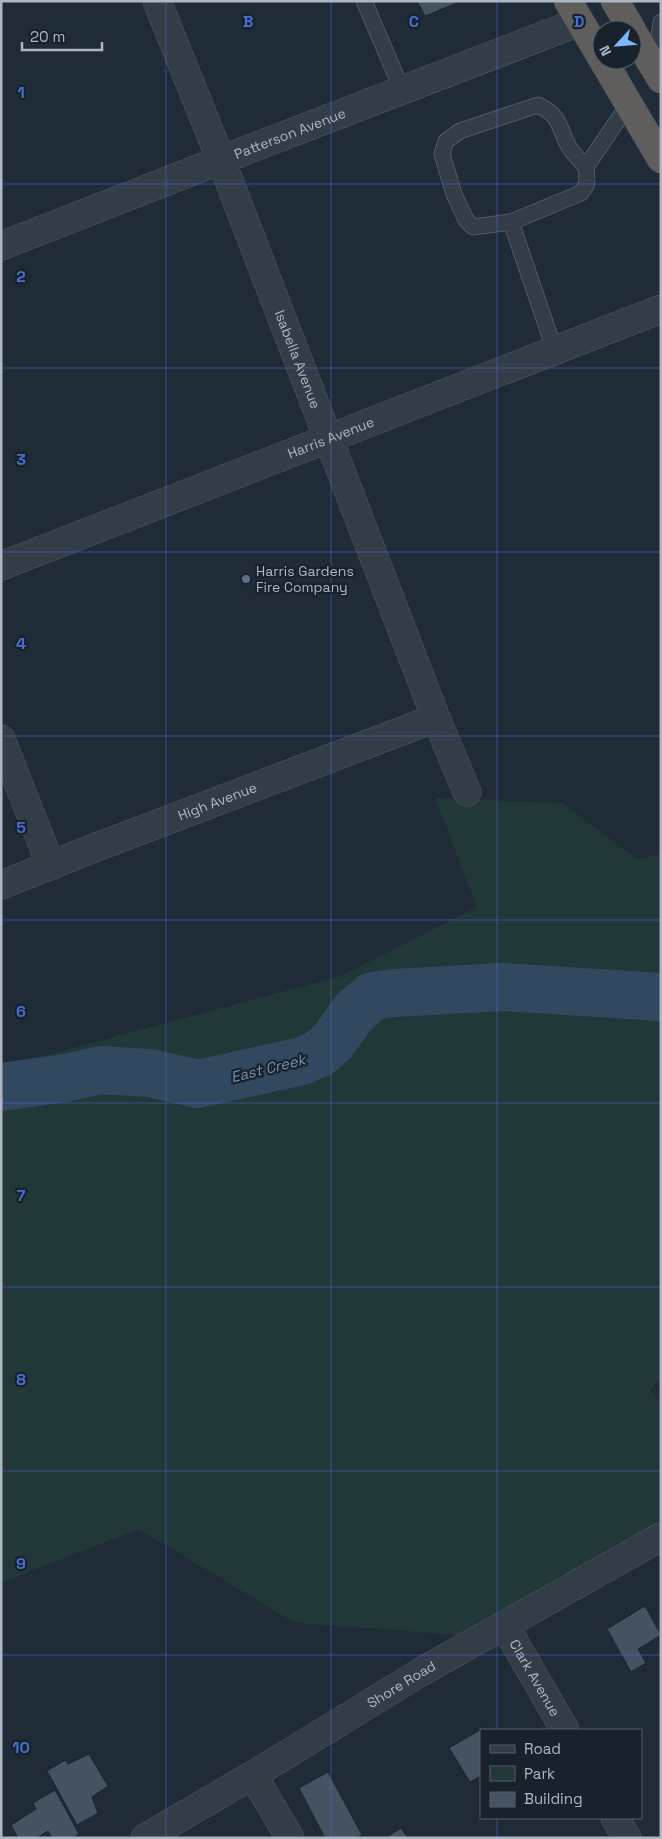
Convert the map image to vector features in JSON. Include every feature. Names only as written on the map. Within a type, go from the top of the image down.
[{"type":"highway","points":[[615,1],[626,20]]},
{"type":"highway","points":[[573,12],[661,159]]},
{"type":"highway","points":[[642,47],[658,74]]},
{"type":"street","name":"Isabella Avenue","points":[[157,1],[221,160],[436,718],[467,792]]},
{"type":"street","name":"Patterson Avenue","points":[[1,246],[402,90],[573,12]]},
{"type":"street","name":"Harris Avenue","points":[[1,566],[661,309]]},
{"type":"street","name":"High Avenue","points":[[1,885],[436,718]]},
{"type":"street","points":[[1,739],[51,866]]},
{"type":"street","name":"Shore Road","points":[[146,1838],[421,1672],[661,1537]]},
{"type":"street","name":"Clark Avenue","points":[[505,1626],[564,1729]]},
{"type":"street","points":[[253,1775],[290,1838]]},
{"type":"street","points":[[616,1819],[627,1838]]},
{"type":"lane","points":[[364,1],[402,90]]},
{"type":"lane","points":[[658,74],[661,22]]},
{"type":"lane","points":[[538,105],[547,110],[559,122],[569,146],[586,167],[587,184],[581,193],[510,222],[474,227],[466,220],[454,194],[442,154],[446,141],[460,131],[538,105]]},
{"type":"lane","points":[[586,167],[628,105]]},
{"type":"lane","points":[[510,222],[555,351]]},
{"type":"green space","points":[[435,798],[562,803],[637,859],[661,854],[661,1376],[651,1391],[661,1403],[661,1533],[485,1637],[295,1623],[139,1529],[1,1583],[1,1067],[341,976],[477,907]]},
{"type":"building","points":[[417,1],[462,1],[425,16]]},
{"type":"building","points":[[645,1606],[661,1635],[638,1649],[646,1663],[631,1672],[607,1629]]},
{"type":"building","points":[[480,1730],[480,1777],[470,1782],[449,1748]]},
{"type":"building","points":[[89,1754],[108,1786],[92,1797],[98,1813],[77,1825],[47,1771],[65,1760],[68,1764]]},
{"type":"building","points":[[328,1772],[362,1835],[357,1838],[325,1838],[299,1788]]},
{"type":"building","points":[[55,1790],[79,1834],[73,1838],[52,1838],[48,1831],[37,1838],[18,1838],[11,1825],[36,1809],[33,1803]]},
{"type":"building","points":[[401,1828],[408,1838],[385,1838]]},
{"type":"waterway","name":"East Creek","points":[[1,1087],[66,1078],[100,1070],[150,1073],[198,1084],[302,1061],[320,1053],[333,1041],[355,1011],[373,996],[394,993],[502,987],[661,997]]},
{"type":"place","name":"Harris Gardens Fire Company","points":[[246,579]]}]
